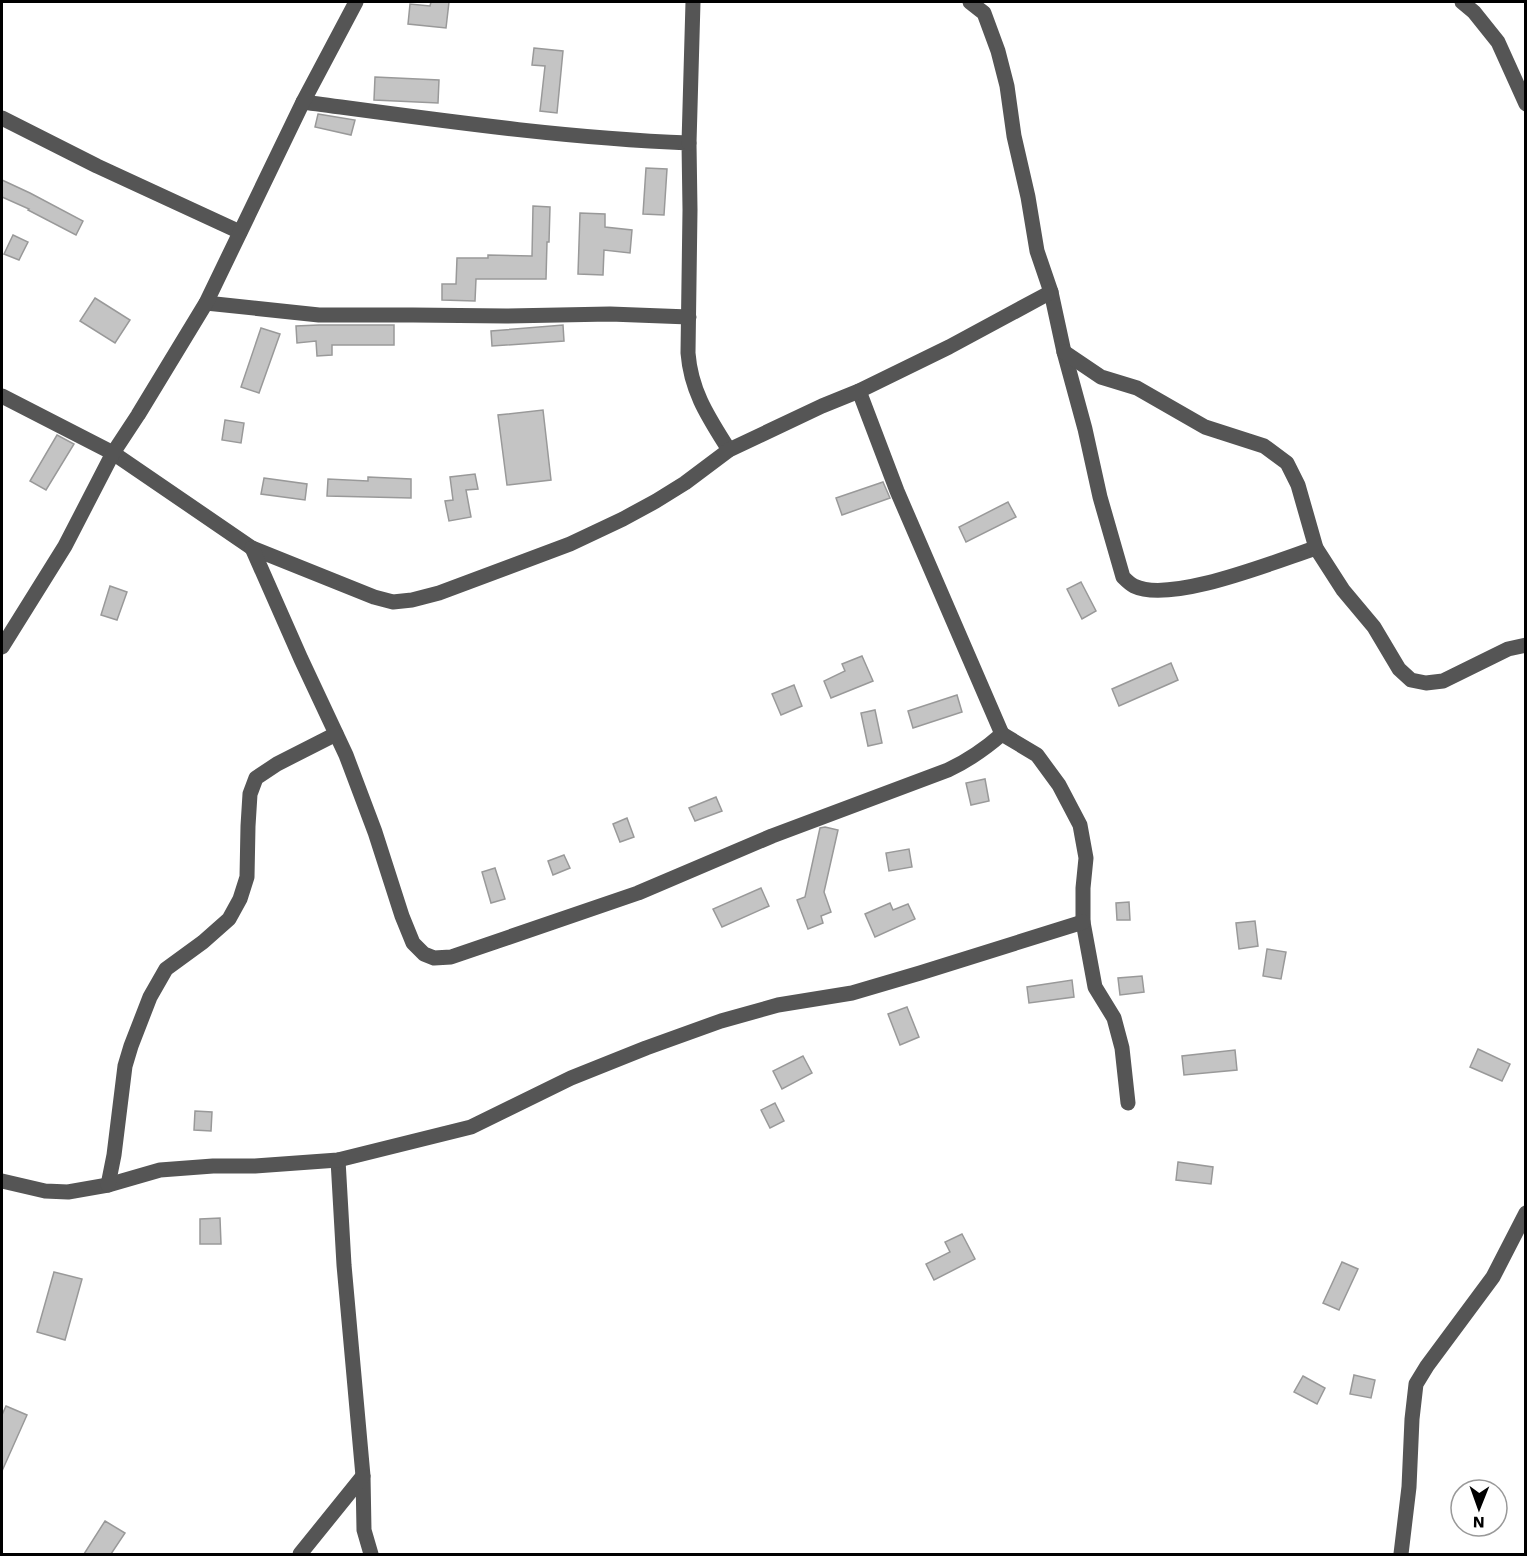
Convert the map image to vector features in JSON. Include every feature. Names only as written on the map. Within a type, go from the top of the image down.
[{"type":"street","points":[[2,647],[64,546],[113,453],[206,303],[303,102],[356,2]]},
{"type":"street","points":[[693,2],[689,143],[688,353],[690,370],[698,397],[729,450]]},
{"type":"street","points":[[970,2],[984,14],[998,51],[1007,86],[1014,136],[1037,251],[1051,292],[1100,497],[1123,577],[1134,586],[1147,589],[1187,588],[1212,583],[1316,548]]},
{"type":"street","points":[[1462,2],[1474,12],[1498,42],[1526,104]]},
{"type":"street","points":[[303,102],[472,125],[689,143]]},
{"type":"street","points":[[2,118],[97,166],[240,232]]},
{"type":"street","points":[[2,396],[113,453],[252,548],[374,597],[393,602],[439,594],[559,548],[623,519],[685,483],[729,450],[859,391],[1051,292]]},
{"type":"street","points":[[206,303],[319,315],[610,314],[689,317]]},
{"type":"street","points":[[1064,352],[1101,377],[1137,388],[1205,427],[1264,446],[1287,463],[1298,485],[1316,548],[1343,590],[1374,627],[1399,669],[1411,680],[1426,683],[1443,681],[1508,649],[1526,645]]},
{"type":"street","points":[[859,391],[897,491],[1002,734],[1037,755],[1059,785],[1080,825],[1086,858],[1083,922],[1095,987],[1114,1018],[1122,1048],[1128,1103]]},
{"type":"street","points":[[252,548],[346,755],[413,943],[424,954],[434,958],[451,957],[638,893],[772,836],[948,770],[986,749],[1002,734]]},
{"type":"street","points":[[108,1185],[126,1066],[150,997],[166,969],[203,942],[229,919],[240,898],[247,877],[250,794],[256,778],[277,764],[336,734]]},
{"type":"street","points":[[2,1181],[45,1191],[68,1192],[108,1185],[160,1170],[338,1160],[471,1127],[571,1078],[721,1021],[778,1005],[852,993],[1083,922]]},
{"type":"street","points":[[338,1160],[344,1264],[363,1476],[364,1530],[371,1554]]},
{"type":"street","points":[[1401,1554],[1409,1487],[1416,1384],[1493,1278],[1526,1213]]},
{"type":"street","points":[[300,1554],[363,1476]]},
{"type":"building","points":[[431,2],[449,2],[446,28],[408,24],[410,4],[430,6]]},
{"type":"building","points":[[534,48],[563,51],[557,113],[540,111],[545,66],[532,65]]},
{"type":"building","points":[[375,77],[439,80],[438,103],[374,100]]},
{"type":"building","points":[[318,114],[355,120],[351,135],[315,127]]},
{"type":"building","points":[[646,168],[667,169],[664,215],[643,214]]},
{"type":"building","points":[[2,180],[83,221],[76,235],[2,197]]},
{"type":"building","points":[[533,206],[550,207],[546,279],[476,279],[475,301],[442,300],[442,284],[456,284],[457,258],[488,258],[488,255],[532,256]]},
{"type":"building","points":[[580,213],[605,214],[605,227],[632,230],[630,253],[604,250],[603,275],[578,274]]},
{"type":"building","points":[[13,235],[28,242],[19,260],[4,254]]},
{"type":"building","points":[[95,298],[130,320],[115,343],[80,321]]},
{"type":"building","points":[[394,325],[394,345],[332,345],[332,355],[317,356],[316,341],[297,343],[296,326]]},
{"type":"building","points":[[563,325],[564,341],[492,346],[491,331]]},
{"type":"building","points":[[261,328],[280,334],[259,393],[241,387]]},
{"type":"building","points":[[543,410],[551,480],[507,485],[498,415]]},
{"type":"building","points":[[225,420],[244,423],[241,443],[222,440]]},
{"type":"building","points":[[57,435],[74,444],[46,490],[30,481]]},
{"type":"building","points":[[475,474],[478,489],[466,490],[471,517],[449,521],[445,501],[453,500],[450,477]]},
{"type":"building","points":[[368,477],[411,479],[411,498],[327,496],[328,479],[368,481]]},
{"type":"building","points":[[264,478],[307,484],[305,500],[261,494]]},
{"type":"building","points":[[883,482],[890,498],[842,515],[836,498]]},
{"type":"building","points":[[1008,502],[1016,517],[966,542],[959,527]]},
{"type":"building","points":[[1081,582],[1096,611],[1082,619],[1067,589]]},
{"type":"building","points":[[110,586],[127,592],[117,620],[101,615]]},
{"type":"building","points":[[862,656],[873,681],[831,698],[824,681],[845,671],[842,664]]},
{"type":"building","points":[[1171,663],[1178,680],[1119,706],[1112,689]]},
{"type":"building","points":[[794,685],[802,706],[781,715],[772,694]]},
{"type":"building","points":[[957,695],[962,712],[913,728],[908,711]]},
{"type":"building","points":[[875,710],[882,743],[868,746],[861,713]]},
{"type":"building","points":[[985,779],[989,801],[971,805],[966,783]]},
{"type":"building","points":[[716,797],[722,811],[695,821],[689,808]]},
{"type":"building","points":[[627,818],[634,837],[620,842],[613,824]]},
{"type":"building","points":[[820,828],[838,830],[824,892],[831,912],[821,916],[823,923],[808,929],[797,900],[805,897]]},
{"type":"building","points":[[909,849],[912,867],[889,871],[886,853]]},
{"type":"building","points":[[564,855],[570,868],[553,875],[548,861]]},
{"type":"building","points":[[495,868],[505,899],[491,903],[482,872]]},
{"type":"building","points":[[761,888],[769,906],[722,927],[713,909]]},
{"type":"building","points":[[1129,902],[1130,920],[1117,920],[1116,903]]},
{"type":"building","points":[[890,903],[893,910],[908,904],[915,919],[875,937],[865,914]]},
{"type":"building","points":[[1255,921],[1258,946],[1239,949],[1236,923]]},
{"type":"building","points":[[1267,949],[1286,952],[1281,979],[1263,976]]},
{"type":"building","points":[[1142,976],[1144,992],[1120,995],[1118,978]]},
{"type":"building","points":[[1072,980],[1074,997],[1029,1003],[1027,987]]},
{"type":"building","points":[[907,1007],[919,1037],[900,1045],[888,1014]]},
{"type":"building","points":[[1478,1049],[1510,1064],[1502,1081],[1470,1067]]},
{"type":"building","points":[[1235,1050],[1237,1070],[1184,1075],[1182,1056]]},
{"type":"building","points":[[803,1056],[812,1073],[782,1089],[773,1071]]},
{"type":"building","points":[[775,1103],[784,1121],[770,1128],[761,1110]]},
{"type":"building","points":[[195,1111],[212,1112],[211,1131],[194,1130]]},
{"type":"building","points":[[1178,1162],[1213,1167],[1211,1184],[1176,1180]]},
{"type":"building","points":[[220,1218],[221,1244],[200,1244],[200,1219]]},
{"type":"building","points":[[962,1234],[975,1259],[934,1280],[926,1264],[950,1252],[945,1242]]},
{"type":"building","points":[[1342,1262],[1358,1269],[1339,1310],[1323,1303]]},
{"type":"building","points":[[54,1272],[82,1279],[65,1340],[37,1332]]},
{"type":"building","points":[[1354,1375],[1375,1380],[1371,1398],[1350,1394]]},
{"type":"building","points":[[1303,1376],[1325,1388],[1317,1404],[1294,1392]]},
{"type":"building","points":[[6,1406],[27,1415],[2,1471],[2,1415]]},
{"type":"building","points":[[105,1521],[125,1533],[111,1554],[84,1554]]}]
